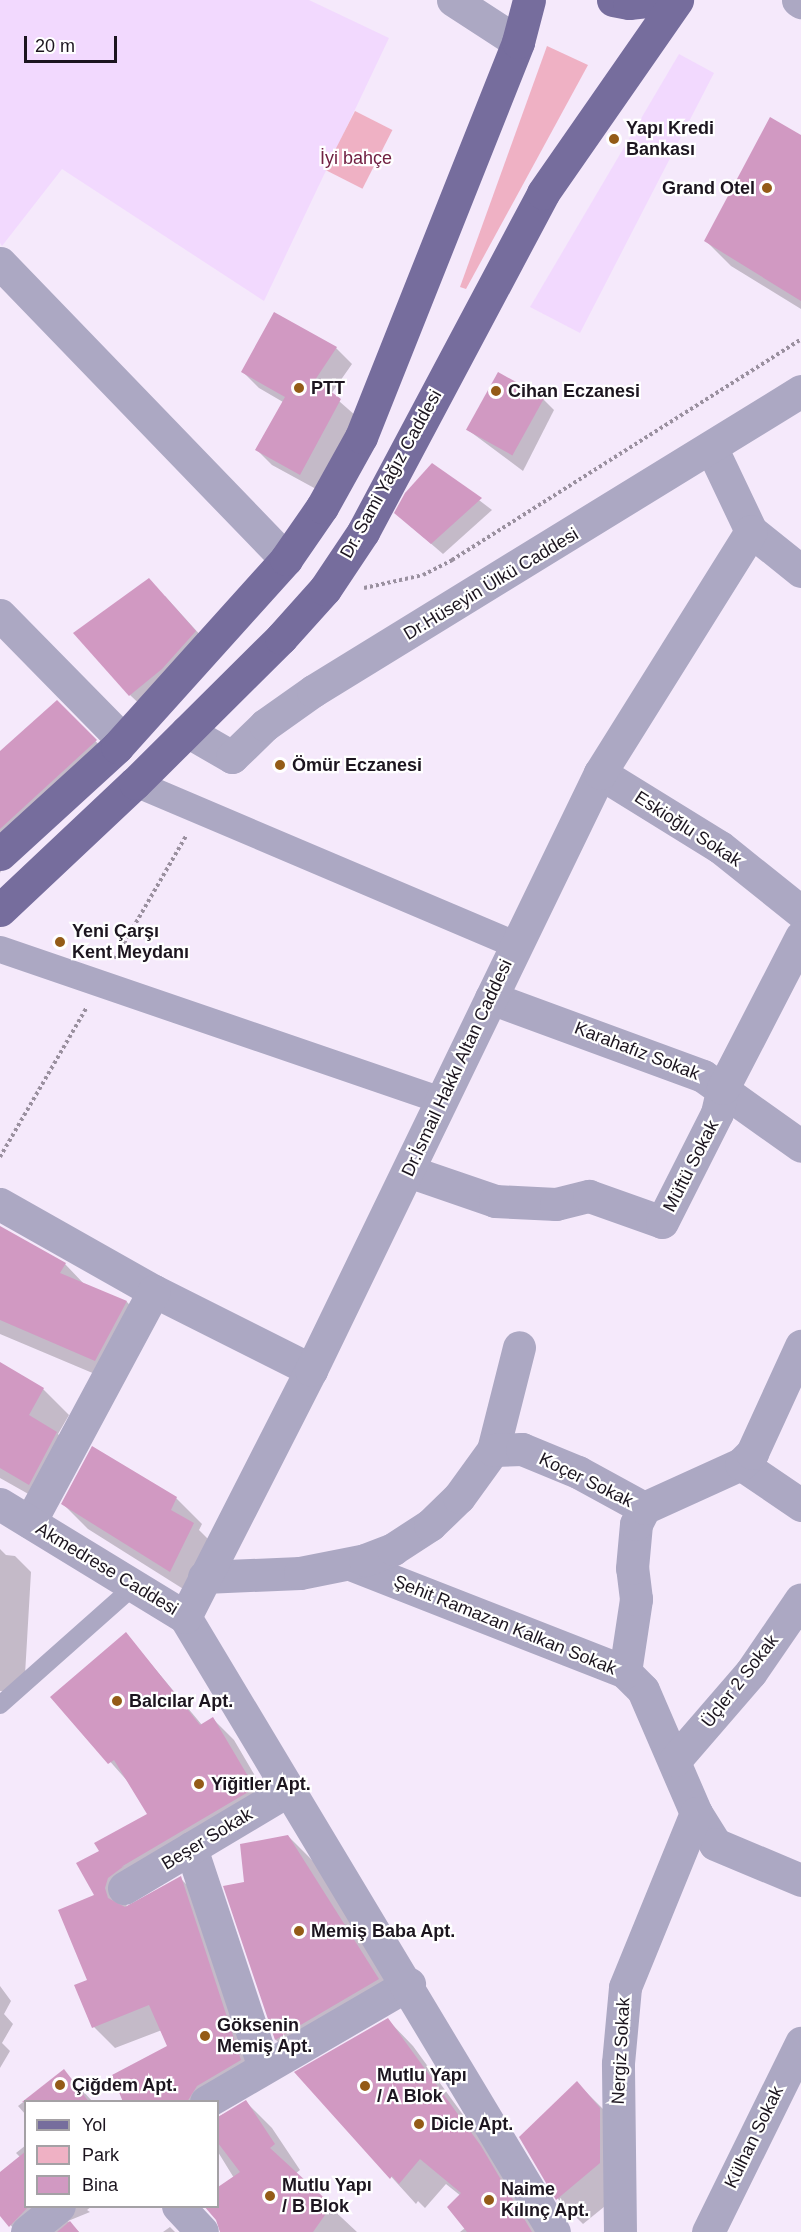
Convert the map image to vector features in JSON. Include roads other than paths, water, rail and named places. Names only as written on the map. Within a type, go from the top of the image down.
[{"type":"main road","points":[[0,854],[123,740],[286,559],[322,507],[360,437],[518,42],[529,0]]},
{"type":"main road","points":[[613,0],[629,3],[656,0]]},
{"type":"main road","name":"Dr. Sami Yağız Caddesi","points":[[0,910],[135,783],[325,589],[363,532],[543,193],[677,0]]},
{"type":"street","points":[[453,0],[518,42]]},
{"type":"street","points":[[0,263],[286,559]]},
{"type":"street","name":"Dr.Hüseyin Ülkü Caddesi","points":[[187,731],[232,757],[266,725],[313,691],[712,449],[801,392]]},
{"type":"street","points":[[712,449],[751,531],[801,571]]},
{"type":"street","name":"Dr.İsmail Hakkı Altan Caddesi","points":[[185,1617],[408,1171],[600,773],[751,531]]},
{"type":"street","points":[[0,615],[123,740]]},
{"type":"street","name":"Eskioğlu Sokak","points":[[600,773],[720,847],[801,912]]},
{"type":"street","points":[[135,783],[516,945]]},
{"type":"street","name":"Müftü Sokak","points":[[408,1171],[495,1201],[528,1206],[589,1196],[662,1222],[717,1113],[723,1088],[801,937]]},
{"type":"street","points":[[0,949],[441,1100]]},
{"type":"street","name":"Karahafız Sokak","points":[[490,998],[651,1053],[723,1088],[801,1146]]},
{"type":"street","points":[[801,1146],[801,1164]]},
{"type":"street","points":[[0,1204],[154,1291],[310,1370]]},
{"type":"street","points":[[30,1522],[154,1291]]},
{"type":"street","points":[[626,1672],[636,1599],[632,1543],[636,1524],[644,1508],[741,1464],[764,1430],[801,1346]]},
{"type":"street","points":[[204,1577],[300,1574],[350,1564],[393,1549],[430,1525],[459,1497],[493,1450],[519,1347]]},
{"type":"street","name":"Koçer Sokak","points":[[493,1450],[522,1449],[578,1472],[644,1508]]},
{"type":"street","points":[[741,1464],[801,1505]]},
{"type":"street","name":"Akmedrese Caddesi","points":[[0,1504],[185,1617],[409,1984],[554,2232]]},
{"type":"street","name":"Şehit Ramazan Kalkan Sokak","points":[[350,1564],[626,1672],[643,1690],[696,1813],[715,1844],[801,1880]]},
{"type":"street","name":"Üçler 2 Sokak","points":[[675,1760],[751,1672],[801,1599]]},
{"type":"street","name":"Beşer Sokak","points":[[124,1888],[290,1789]]},
{"type":"street","name":"Nergiz Sokak","points":[[620,2232],[618,2063],[625,1987],[696,1813]]},
{"type":"street","points":[[192,1848],[263,2065]]},
{"type":"street","points":[[209,2100],[263,2065],[409,1984]]},
{"type":"street","name":"Külhan Sokak","points":[[708,2232],[801,2043]]},
{"type":"street","points":[[27,2232],[56,2208]]},
{"type":"street","points":[[180,2208],[202,2232]]},
{"type":"street","points":[[697,2232],[708,2232]]},
{"type":"lane","points":[[0,1705],[134,1586]]},
{"type":"place","name":"Yapı Kredi Bankası","points":[[614,139]]},
{"type":"place","name":"Grand Otel","points":[[767,188]]},
{"type":"place","name":"PTT","points":[[299,388]]},
{"type":"place","name":"Cihan Eczanesi","points":[[496,391]]},
{"type":"place","name":"Ömür Eczanesi","points":[[280,765]]},
{"type":"place","name":"Yeni Çarşı Kent Meydanı","points":[[60,942]]},
{"type":"place","name":"Balcılar Apt.","points":[[117,1701]]},
{"type":"place","name":"Yiğitler Apt.","points":[[199,1784]]},
{"type":"place","name":"Memiş Baba Apt.","points":[[299,1931]]},
{"type":"place","name":"Göksenin Memiş Apt.","points":[[205,2036]]},
{"type":"place","name":"Çiğdem Apt.","points":[[60,2085]]},
{"type":"place","name":"Mutlu Yapı / A Blok","points":[[365,2086]]},
{"type":"place","name":"Dicle Apt.","points":[[419,2124]]},
{"type":"place","name":"Mutlu Yapı / B Blok","points":[[270,2196]]},
{"type":"place","name":"Naime Kılınç Apt.","points":[[489,2200]]},
{"type":"park label","name":"İyi bahçe","points":[[356,158]]}]
